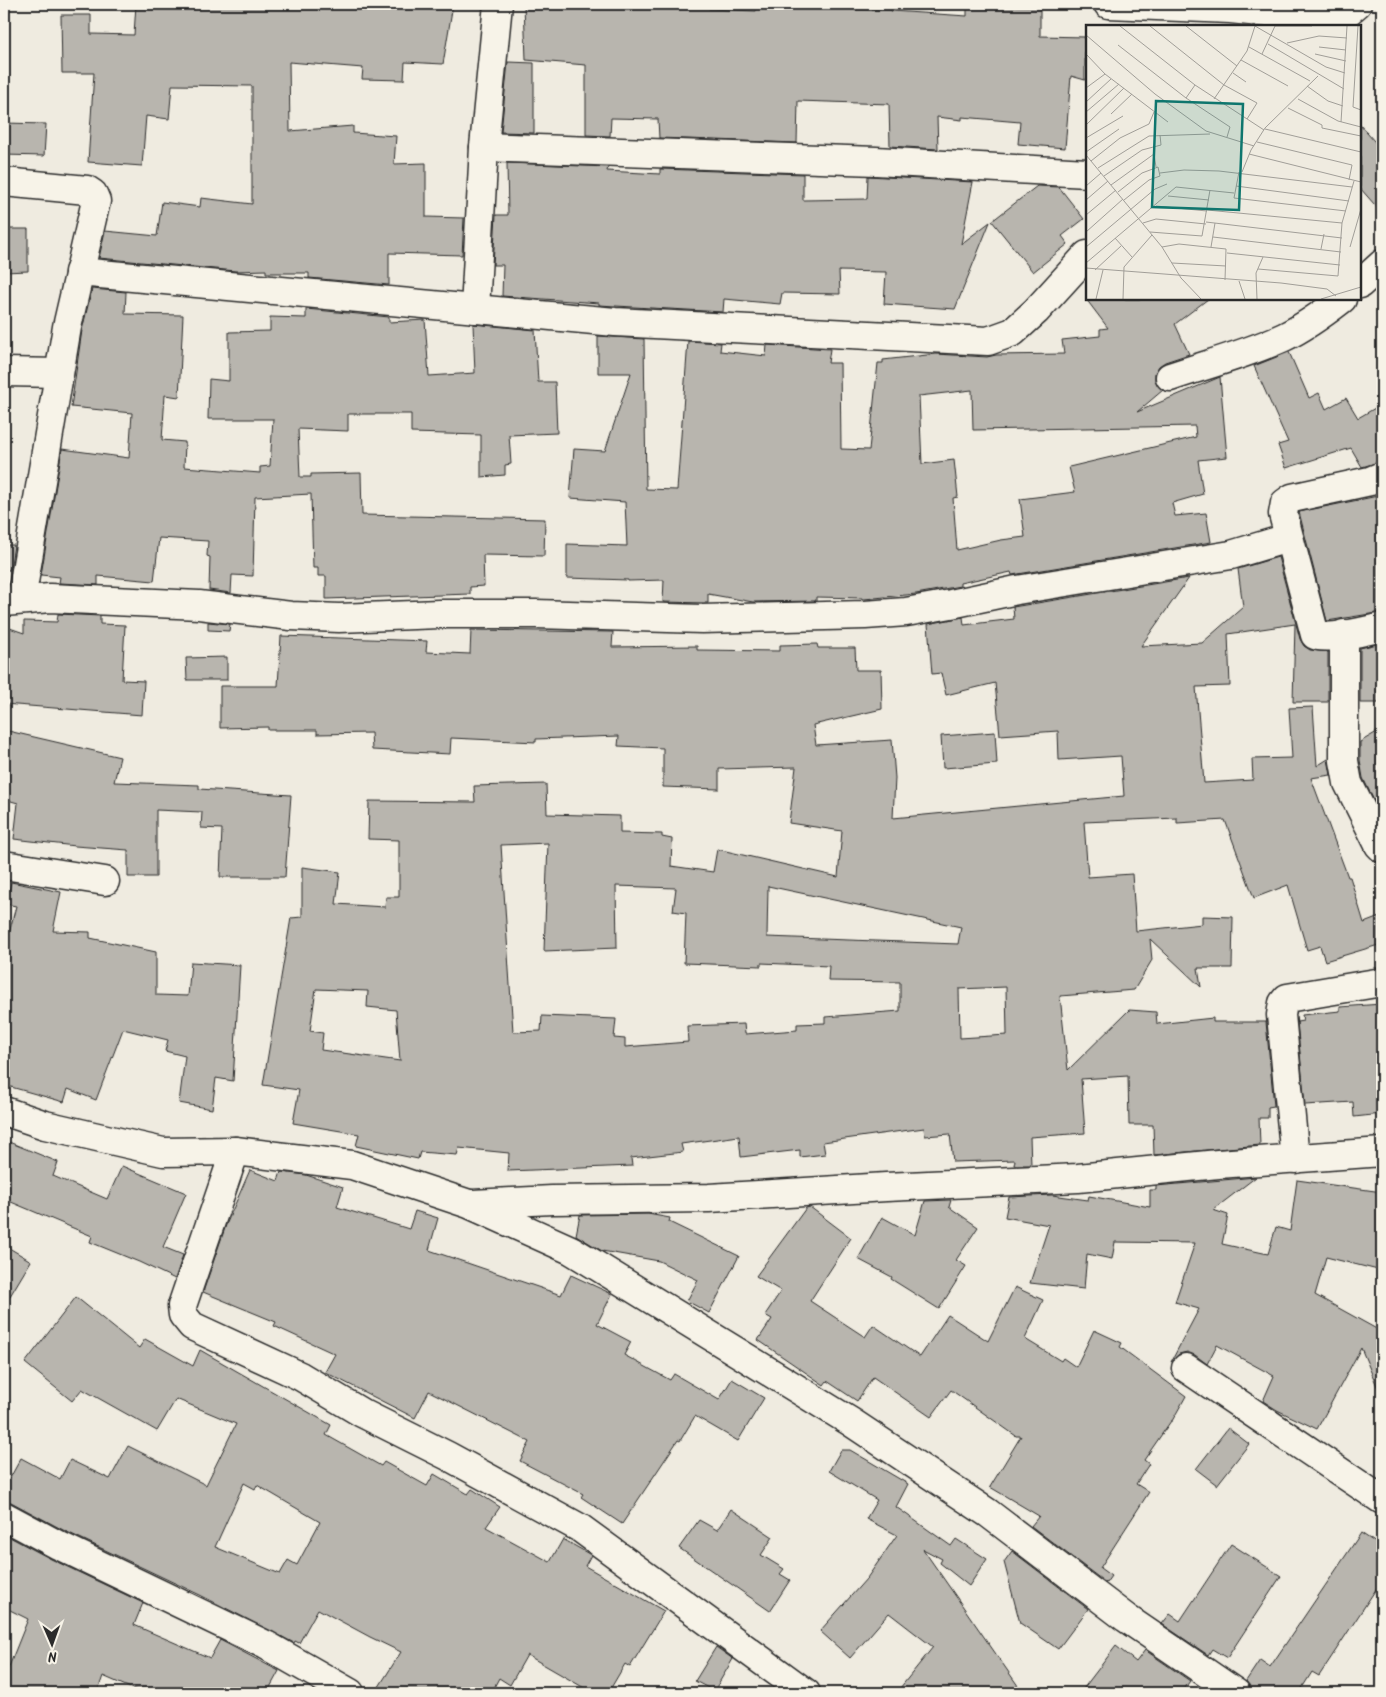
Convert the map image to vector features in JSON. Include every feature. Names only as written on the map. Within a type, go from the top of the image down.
[{"type":"street","points":[[475,309],[484,148],[498,4]]},
{"type":"street","points":[[1108,4],[1230,9],[1342,17]]},
{"type":"street","points":[[484,148],[876,160],[1086,173]]},
{"type":"street","points":[[4,182],[88,190],[93,194],[96,201],[67,327],[12,601],[50,598],[189,605],[291,616],[339,618],[449,614],[536,614],[702,619],[866,615],[924,609],[1017,590],[1231,555],[1288,538]]},
{"type":"street","points":[[80,272],[625,323],[988,341],[1013,332],[1036,311],[1086,256]]},
{"type":"street","points":[[1361,283],[1382,264]]},
{"type":"street","points":[[1170,377],[1252,350],[1284,337],[1341,300]]},
{"type":"street","points":[[4,372],[59,373]]},
{"type":"street","points":[[1382,476],[1362,483],[1292,498],[1285,503],[1283,514],[1315,634],[1319,637],[1382,627]]},
{"type":"street","points":[[1344,634],[1344,761],[1348,783],[1363,816],[1382,848]]},
{"type":"street","points":[[4,865],[105,881]]},
{"type":"street","points":[[1295,1159],[1281,1015],[1283,1003],[1287,998],[1382,982]]},
{"type":"street","points":[[4,1111],[45,1125],[163,1152],[235,1151],[352,1165],[469,1204],[571,1250],[851,1422],[988,1513],[1126,1618],[1236,1693]]},
{"type":"street","points":[[235,1151],[182,1306],[184,1315],[192,1326],[300,1376],[362,1413],[448,1456],[580,1528],[806,1693]]},
{"type":"street","points":[[469,1204],[552,1200],[709,1198],[1078,1178],[1218,1164],[1382,1152]]},
{"type":"street","points":[[1186,1368],[1382,1500]]},
{"type":"street","points":[[4,1516],[58,1545],[266,1645],[350,1693]]},
{"type":"building","points":[[136,4],[453,4],[443,64],[405,62],[404,80],[362,79],[363,68],[289,62],[290,131],[353,126],[353,133],[396,136],[394,164],[426,163],[426,217],[464,218],[462,255],[389,253],[389,285],[309,278],[309,273],[266,273],[266,270],[236,271],[99,258],[105,231],[157,236],[162,202],[200,207],[201,198],[252,204],[252,86],[172,85],[169,119],[146,116],[142,166],[88,162],[94,73],[62,73],[61,15],[91,15],[91,34],[134,35]]},
{"type":"building","points":[[524,4],[709,4],[709,9],[756,11],[757,4],[834,4],[834,9],[891,10],[967,16],[967,5],[1040,6],[1040,36],[1085,37],[1085,80],[1071,76],[1065,148],[1018,144],[1020,122],[962,117],[962,120],[937,117],[938,149],[890,146],[889,104],[798,101],[797,143],[659,138],[658,119],[611,118],[610,136],[586,135],[586,65],[526,60]]},
{"type":"building","points":[[508,62],[534,63],[534,133],[501,132]]},
{"type":"building","points":[[4,123],[46,124],[44,156],[4,155]]},
{"type":"building","points":[[1361,126],[1382,150],[1382,213],[1361,189]]},
{"type":"building","points":[[507,163],[608,167],[607,171],[660,174],[660,169],[803,174],[803,200],[867,199],[868,176],[973,182],[961,244],[990,222],[955,309],[884,304],[886,272],[839,271],[840,294],[782,293],[780,304],[724,299],[723,312],[599,305],[599,303],[502,296],[503,265],[493,265],[496,215],[508,215]]},
{"type":"building","points":[[1037,186],[1059,187],[1084,219],[1062,236],[1068,244],[1033,272],[992,221]]},
{"type":"building","points":[[4,229],[28,229],[28,271],[4,272]]},
{"type":"building","points":[[92,289],[126,292],[125,314],[183,315],[179,397],[165,395],[162,440],[185,442],[184,467],[260,473],[260,467],[270,466],[273,419],[208,419],[209,379],[229,381],[229,332],[270,331],[270,317],[306,318],[306,309],[389,317],[389,322],[425,320],[429,376],[475,373],[473,324],[535,330],[538,382],[555,382],[557,433],[509,435],[511,464],[505,465],[505,475],[481,477],[481,435],[411,433],[411,414],[348,414],[348,431],[298,429],[300,477],[311,477],[311,474],[361,473],[362,515],[545,519],[544,556],[483,555],[484,586],[470,587],[470,594],[326,599],[326,576],[318,576],[318,568],[313,568],[311,494],[255,497],[253,576],[232,575],[231,593],[209,590],[210,557],[207,556],[208,541],[159,538],[154,581],[98,576],[98,585],[59,583],[60,577],[41,575],[62,449],[129,458],[132,413],[71,407],[82,330]]},
{"type":"building","points":[[1087,300],[1207,300],[1175,324],[1189,354],[1159,366],[1155,373],[1155,381],[1163,390],[1137,412],[1220,377],[1227,457],[1198,460],[1203,494],[1172,503],[1175,516],[1206,513],[1211,542],[1012,575],[1011,572],[960,583],[960,586],[916,594],[864,599],[816,597],[816,601],[753,602],[708,594],[708,603],[663,602],[664,580],[628,581],[567,578],[567,544],[627,546],[625,502],[570,498],[574,449],[605,451],[631,373],[598,373],[598,336],[644,339],[646,489],[677,490],[688,341],[721,343],[720,351],[766,356],[767,345],[830,349],[828,363],[840,363],[841,449],[869,450],[878,363],[883,363],[883,360],[936,354],[987,357],[996,355],[1064,354],[1062,340],[1100,336],[1100,329],[1108,328]],"holes":[[[972,390],[973,430],[1195,426],[1196,437],[1069,467],[1075,492],[1020,499],[1025,537],[1001,540],[957,550],[953,498],[958,497],[954,460],[922,464],[919,396]]]},
{"type":"building","points":[[1289,352],[1309,398],[1319,393],[1326,409],[1346,398],[1358,418],[1382,404],[1382,461],[1362,467],[1351,448],[1286,468],[1278,445],[1288,442],[1254,366]]},
{"type":"building","points":[[1382,493],[1382,612],[1327,621],[1299,512],[1378,496]]},
{"type":"building","points":[[4,545],[14,545],[10,570],[4,570]]},
{"type":"building","points":[[1278,557],[1300,639],[1304,646],[1310,650],[1328,652],[1328,702],[1293,702],[1295,624],[1228,634],[1230,686],[1196,687],[1204,783],[1253,780],[1252,759],[1292,758],[1289,708],[1313,707],[1317,766],[1328,759],[1331,775],[1311,778],[1348,877],[1350,877],[1364,923],[1382,916],[1382,944],[1325,961],[1320,946],[1307,950],[1288,885],[1254,898],[1225,820],[1177,823],[1177,818],[1084,822],[1088,877],[1132,874],[1136,931],[1202,924],[1202,916],[1233,917],[1232,968],[1198,968],[1201,987],[1150,939],[1152,960],[1134,990],[1060,996],[1068,1070],[1129,1010],[1156,1012],[1157,1024],[1213,1018],[1213,1022],[1266,1022],[1274,1106],[1268,1107],[1268,1118],[1259,1118],[1260,1145],[1154,1155],[1153,1125],[1129,1125],[1128,1076],[1081,1079],[1085,1133],[1030,1137],[1031,1165],[1014,1165],[1015,1160],[953,1162],[950,1134],[925,1136],[924,1128],[823,1142],[825,1154],[800,1157],[800,1150],[741,1157],[739,1136],[681,1144],[683,1152],[631,1158],[632,1166],[508,1171],[509,1153],[459,1148],[457,1155],[420,1152],[418,1159],[356,1146],[359,1134],[293,1123],[299,1090],[263,1085],[291,918],[302,917],[302,867],[340,872],[336,904],[385,907],[386,897],[399,897],[399,840],[368,839],[369,801],[475,802],[474,786],[546,784],[547,814],[620,816],[620,833],[662,834],[662,837],[672,839],[671,866],[713,872],[717,849],[838,877],[842,831],[789,823],[796,767],[719,769],[719,789],[663,787],[663,748],[618,746],[619,736],[536,739],[536,742],[451,738],[450,754],[372,750],[371,733],[317,734],[317,730],[268,730],[268,727],[220,728],[220,686],[278,686],[281,636],[427,641],[426,652],[470,654],[471,630],[613,632],[612,647],[697,646],[697,650],[780,651],[780,645],[817,644],[818,648],[855,648],[856,670],[881,670],[882,709],[813,725],[816,745],[892,740],[895,778],[893,818],[1124,796],[1121,756],[1059,760],[1058,731],[1000,735],[995,683],[946,695],[941,673],[932,674],[928,624],[963,617],[964,625],[1014,619],[1013,607],[1189,578],[1141,646],[1202,643],[1243,607],[1238,569]],"holes":[[[548,843],[544,951],[617,948],[616,886],[676,888],[673,911],[686,913],[684,963],[761,966],[761,963],[829,966],[828,981],[900,982],[900,1011],[825,1017],[825,1023],[797,1024],[797,1030],[745,1034],[744,1024],[687,1026],[688,1042],[625,1047],[625,1039],[614,1038],[616,1019],[542,1016],[541,1031],[513,1032],[501,845]],[[768,886],[961,927],[958,944],[767,937]],[[1006,987],[1007,1035],[960,1038],[959,989]],[[316,989],[368,991],[367,1007],[396,1010],[400,1061],[321,1050],[323,1033],[310,1031]]]},
{"type":"building","points":[[58,614],[100,616],[100,624],[125,625],[122,680],[144,681],[142,715],[4,704],[4,626],[24,633],[24,621],[57,622]]},
{"type":"building","points":[[208,622],[230,624],[229,631],[208,630]]},
{"type":"building","points":[[1382,643],[1382,703],[1360,703],[1360,648]]},
{"type":"building","points":[[227,657],[227,680],[187,680],[186,658]]},
{"type":"building","points":[[1382,729],[1382,817],[1363,778],[1360,742]]},
{"type":"building","points":[[4,730],[120,757],[114,782],[199,785],[199,789],[291,795],[285,877],[220,877],[222,829],[201,828],[202,812],[156,810],[156,877],[128,877],[128,850],[14,839],[18,803],[4,799]]},
{"type":"building","points":[[995,732],[997,764],[943,768],[941,736]]},
{"type":"building","points":[[11,882],[61,892],[53,931],[90,932],[90,938],[156,952],[156,995],[188,996],[191,962],[240,965],[233,1081],[216,1078],[212,1109],[179,1103],[185,1056],[165,1051],[168,1040],[123,1029],[96,1100],[68,1089],[64,1102],[4,1085],[4,953],[16,906],[6,904]]},
{"type":"building","points":[[1382,1004],[1382,1114],[1354,1117],[1353,1102],[1305,1105],[1297,1022],[1303,1021],[1302,1015],[1340,1011],[1340,1007]]},
{"type":"building","points":[[4,1140],[58,1162],[53,1176],[107,1199],[122,1166],[186,1193],[163,1247],[183,1255],[175,1279],[90,1242],[92,1236],[4,1199]]},
{"type":"building","points":[[250,1170],[278,1181],[281,1172],[306,1175],[343,1187],[337,1207],[409,1229],[415,1211],[438,1218],[429,1250],[561,1295],[571,1275],[612,1294],[597,1324],[631,1342],[624,1355],[670,1380],[674,1374],[719,1400],[732,1379],[764,1398],[738,1441],[695,1416],[680,1441],[678,1440],[622,1524],[581,1497],[583,1494],[520,1461],[530,1442],[429,1391],[415,1418],[325,1372],[335,1354],[274,1326],[276,1322],[203,1292],[226,1225]]},
{"type":"building","points":[[1256,1177],[1213,1210],[1228,1215],[1222,1244],[1268,1254],[1276,1227],[1290,1231],[1297,1180],[1382,1192],[1382,1271],[1326,1257],[1315,1295],[1382,1332],[1382,1398],[1361,1348],[1317,1429],[1277,1410],[1263,1401],[1274,1376],[1217,1345],[1207,1364],[1195,1355],[1187,1352],[1179,1354],[1171,1362],[1199,1309],[1175,1302],[1195,1243],[1115,1242],[1112,1259],[1087,1254],[1084,1289],[1030,1283],[1049,1225],[1005,1217],[1009,1197],[1052,1195],[1088,1200],[1089,1196],[1150,1207],[1150,1190],[1156,1190],[1156,1186]]},
{"type":"building","points":[[951,1200],[949,1207],[978,1227],[956,1260],[966,1266],[939,1309],[891,1279],[892,1277],[858,1259],[882,1217],[915,1235],[925,1201]]},
{"type":"building","points":[[810,1207],[851,1238],[810,1301],[865,1337],[873,1325],[920,1357],[948,1315],[988,1341],[1015,1287],[1043,1300],[1025,1339],[1061,1361],[1063,1358],[1076,1367],[1094,1330],[1122,1343],[1120,1347],[1186,1396],[1172,1421],[1144,1460],[1149,1464],[1136,1484],[1149,1492],[1100,1568],[1111,1576],[1106,1583],[1031,1526],[1039,1516],[990,1487],[1021,1436],[1016,1436],[951,1390],[931,1417],[873,1377],[857,1401],[827,1381],[824,1385],[758,1340],[772,1319],[765,1315],[781,1291],[756,1276],[806,1208]]},
{"type":"building","points":[[648,1214],[670,1218],[669,1222],[739,1256],[709,1313],[687,1301],[698,1280],[659,1261],[602,1251],[576,1235],[580,1215]]},
{"type":"building","points":[[4,1245],[31,1261],[4,1306]]},
{"type":"building","points":[[76,1297],[139,1348],[145,1339],[193,1366],[200,1350],[331,1425],[326,1435],[381,1466],[384,1462],[427,1486],[434,1474],[468,1494],[472,1489],[500,1507],[486,1527],[550,1562],[563,1539],[591,1555],[585,1566],[664,1611],[630,1667],[625,1664],[608,1693],[593,1693],[527,1655],[510,1685],[499,1678],[491,1693],[375,1693],[401,1652],[318,1609],[299,1643],[295,1641],[294,1643],[4,1500],[4,1489],[21,1458],[60,1479],[70,1460],[110,1479],[128,1446],[206,1485],[236,1424],[176,1399],[157,1431],[82,1389],[72,1401],[25,1363]],"holes":[[[244,1483],[255,1489],[257,1485],[320,1522],[297,1565],[288,1560],[280,1574],[215,1547]]]},
{"type":"building","points":[[1228,1428],[1249,1444],[1217,1485],[1196,1469]]},
{"type":"building","points":[[841,1450],[850,1450],[908,1484],[896,1507],[951,1546],[956,1539],[987,1559],[969,1586],[940,1563],[942,1559],[923,1549],[1023,1693],[896,1693],[933,1647],[889,1613],[850,1658],[820,1631],[867,1578],[897,1535],[866,1519],[877,1500],[829,1471]]},
{"type":"building","points":[[731,1509],[773,1537],[761,1555],[784,1569],[780,1574],[790,1580],[770,1611],[679,1548],[699,1520],[717,1530]]},
{"type":"building","points":[[1361,1533],[1382,1547],[1382,1580],[1319,1676],[1312,1672],[1302,1688],[1309,1693],[1251,1693],[1250,1686],[1246,1681],[1260,1660],[1270,1667]]},
{"type":"building","points":[[4,1534],[143,1603],[134,1625],[210,1658],[220,1640],[279,1671],[267,1693],[142,1693],[103,1676],[97,1693],[4,1693],[4,1679],[28,1619],[4,1607]]},
{"type":"building","points":[[1231,1544],[1281,1576],[1227,1658],[1212,1649],[1208,1655],[1162,1624],[1170,1614],[1180,1621]]},
{"type":"building","points":[[1012,1551],[1088,1609],[1058,1649],[1020,1623],[1004,1562]]},
{"type":"building","points":[[1116,1646],[1136,1662],[1145,1650],[1190,1681],[1181,1693],[1080,1693]]},
{"type":"building","points":[[716,1647],[733,1659],[714,1691],[695,1681]]}]
